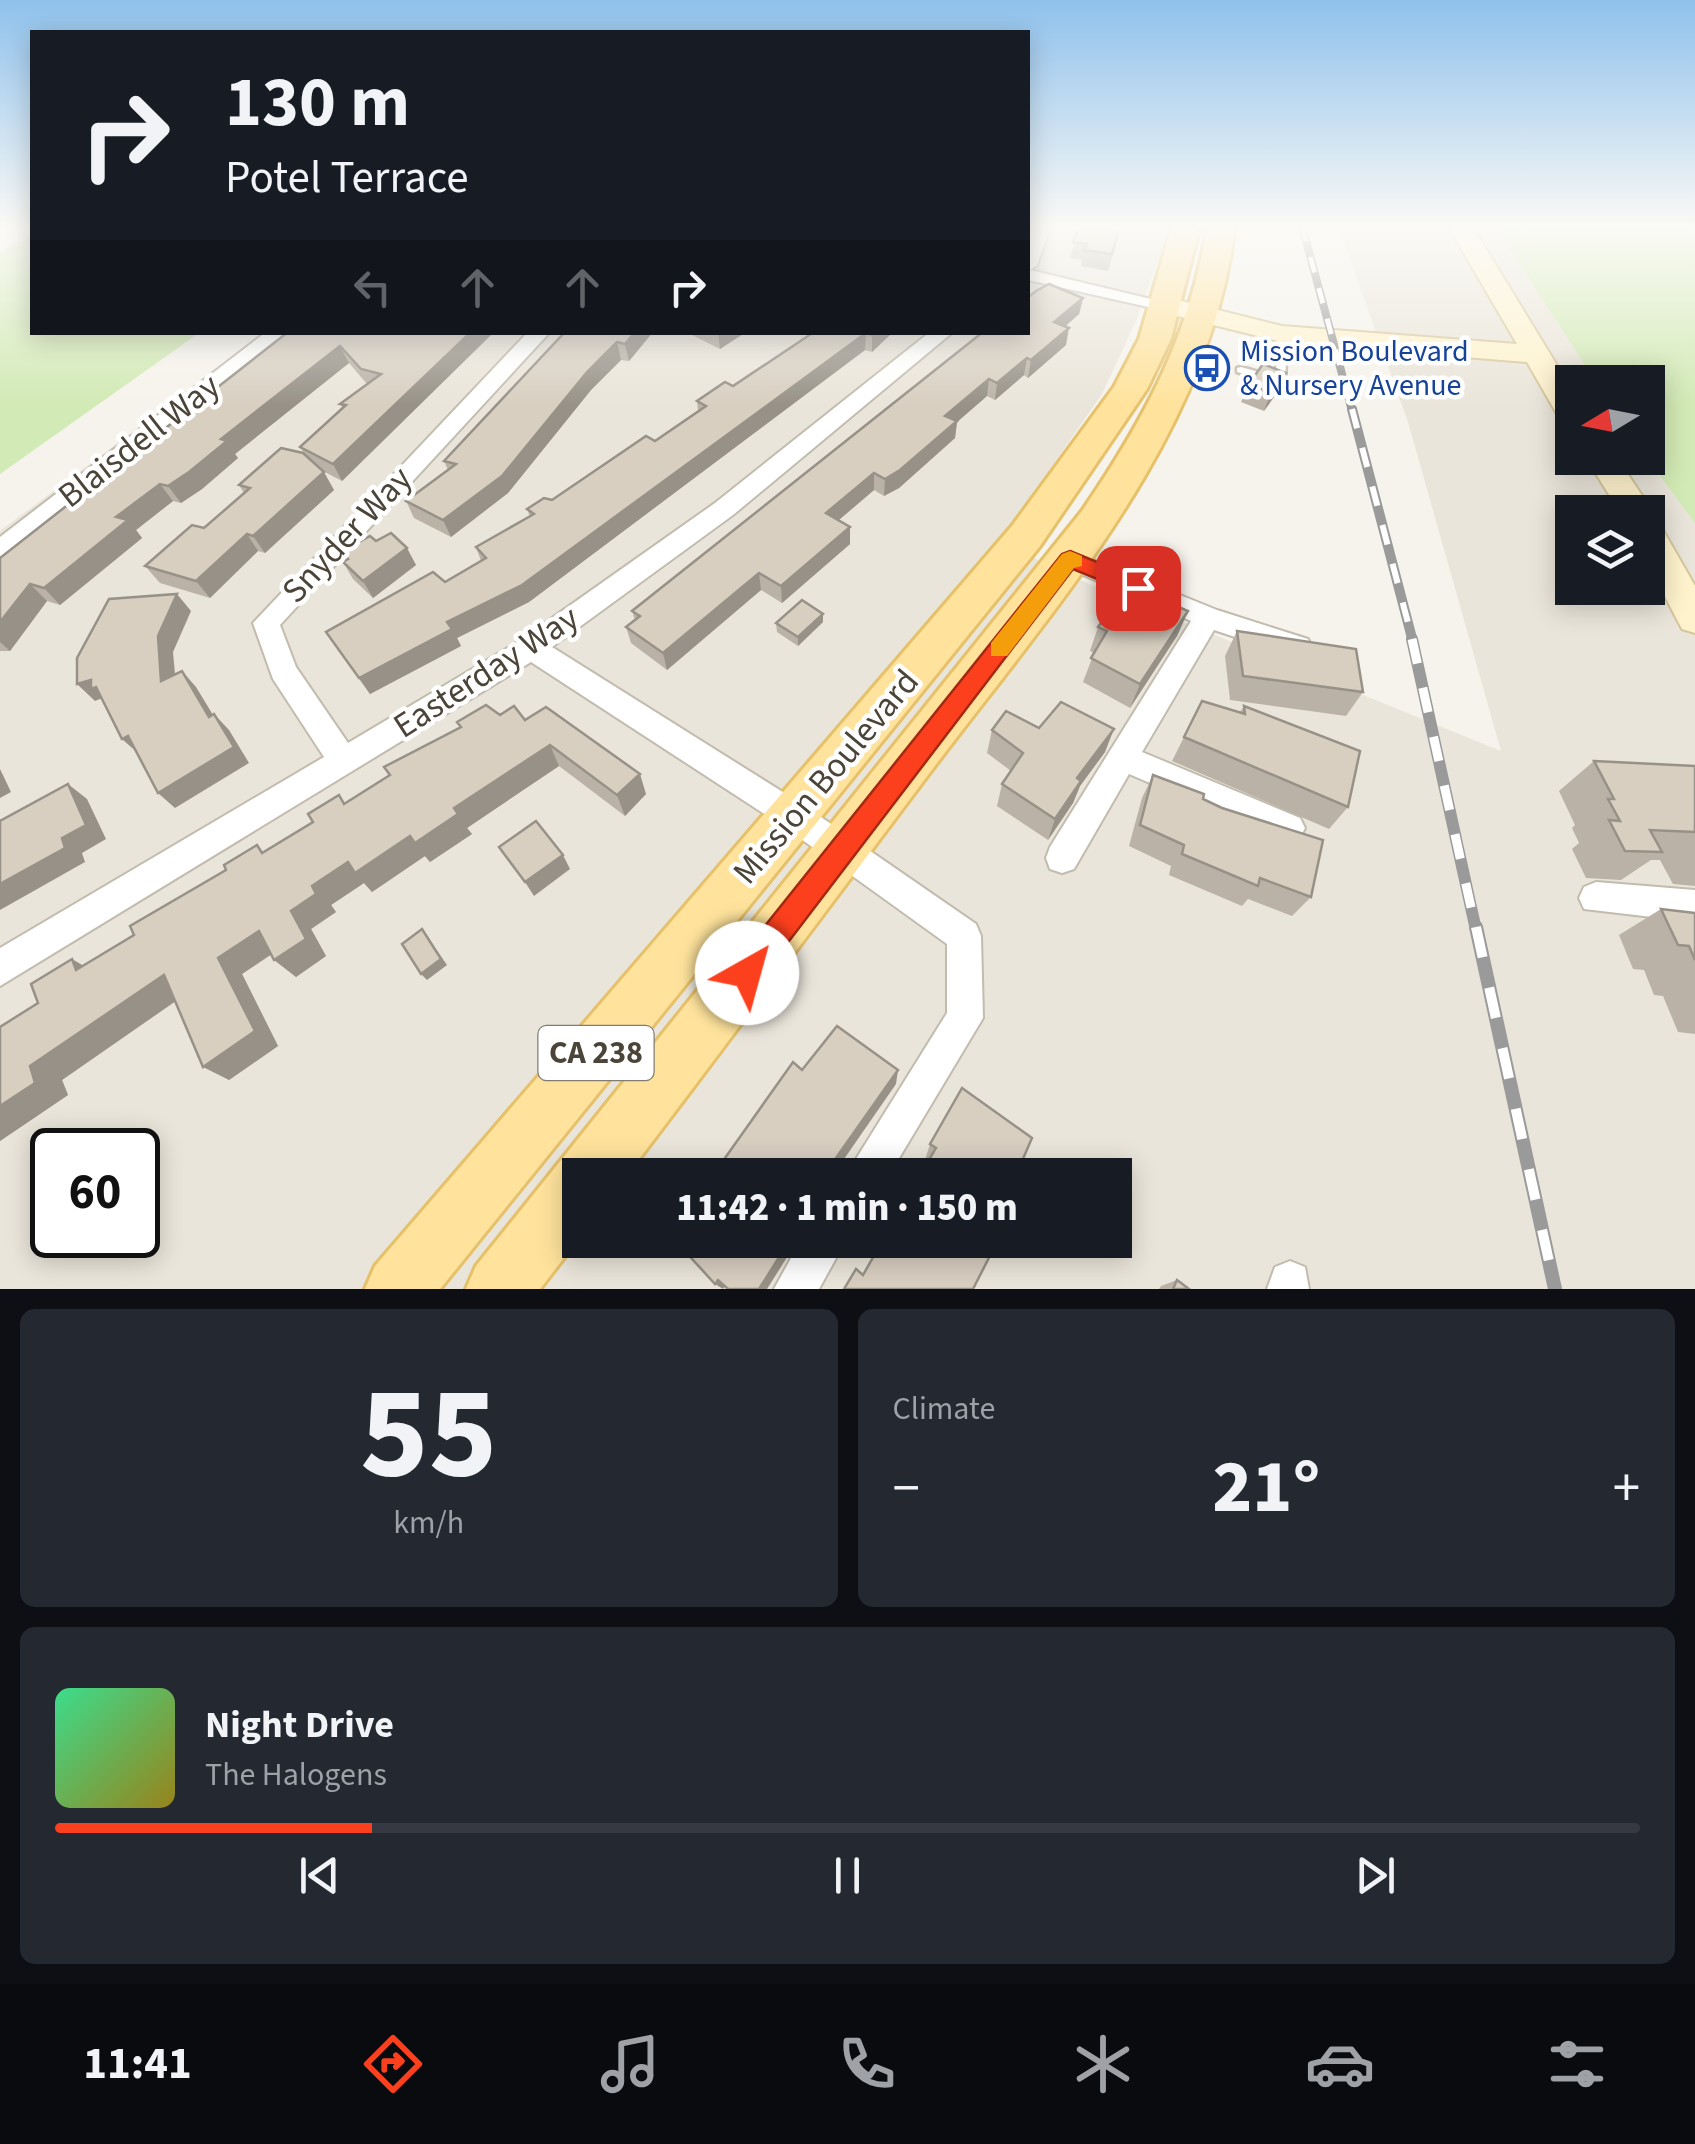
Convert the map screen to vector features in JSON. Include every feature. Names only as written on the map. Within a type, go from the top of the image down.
[{"type":"main road","name":"Mission Boulevard","points":[[601,1158],[1070,559],[1161,414],[1194,350],[1185,310],[1185,286]]},
{"type":"main road","name":"Mission Boulevard","points":[[398,1289],[1026,536],[1120,408],[1154,340],[1203,286]]},
{"type":"main road","points":[[1494,286],[1555,388]]},
{"type":"main road","points":[[1185,310],[1282,334],[1533,354]]},
{"type":"main road","points":[[1665,546],[1695,580]]},
{"type":"main road","points":[[1665,563],[1695,619]]},
{"type":"main road","points":[[499,1289],[562,1209]]},
{"type":"street","points":[[1081,286],[1185,310]]},
{"type":"street","name":"Blaisdell Way","points":[[0,550],[275,335]]},
{"type":"street","name":"Snyder Way","points":[[344,762],[283,671],[266,623],[537,335]]},
{"type":"street","name":"Easterday Way","points":[[0,968],[530,648],[724,509],[939,335]]},
{"type":"street","points":[[1070,559],[1208,617],[1314,652]]},
{"type":"street","points":[[1062,858],[1120,756],[1208,617]]},
{"type":"street","points":[[530,648],[794,816],[964,936],[965,1018],[877,1158]]},
{"type":"street","points":[[1120,756],[1289,828]]},
{"type":"street","points":[[1596,898],[1695,906]]},
{"type":"street","points":[[794,1289],[814,1258]]},
{"type":"lane","points":[[1242,370],[1281,382],[1282,334]]},
{"type":"shaded area","points":[[1030,286],[1149,286],[1102,394],[1000,542],[1089,584],[1501,751],[1408,422],[1359,286],[1695,286],[1695,1289],[0,1289],[0,531],[262,335],[1030,335]]},
{"type":"green space","points":[[0,286],[30,286],[30,335],[196,335],[0,474]]},
{"type":"green space","points":[[1534,286],[1695,286],[1695,523],[1660,475],[1665,475],[1665,365],[1585,365]]},
{"type":"building","points":[[1054,286],[1083,298],[1054,322],[1069,328],[997,383],[989,379],[945,416],[957,421],[900,470],[885,479],[874,473],[826,513],[850,527],[781,586],[759,573],[663,653],[626,627],[640,616],[632,611],[979,335],[1030,335],[1030,296]]},
{"type":"building","points":[[284,335],[468,335],[333,464],[300,447],[346,405],[340,404],[381,374],[361,369],[340,346],[221,439],[227,441],[189,472],[168,486],[160,484],[116,517],[128,520],[44,588],[30,584],[0,622],[0,558]]},
{"type":"building","points":[[562,335],[632,335],[625,344],[617,342],[587,372],[502,476],[443,520],[406,501],[456,464],[444,461]]},
{"type":"building","points":[[810,335],[863,335],[522,585],[447,622],[452,629],[359,678],[326,632],[433,572],[445,582],[486,558],[476,547],[534,514],[527,509],[544,498],[552,500],[646,436],[655,441],[706,406],[697,401],[725,382],[733,386]]},
{"type":"building","points":[[1263,364],[1286,373],[1271,393],[1248,385]]},
{"type":"building","points":[[281,448],[303,453],[324,472],[196,581],[145,566],[192,525],[204,528],[250,488],[239,485]]},
{"type":"building","points":[[391,533],[407,548],[363,581],[343,562],[348,559],[341,552],[370,536],[376,541]]},
{"type":"building","points":[[1137,589],[1188,611],[1140,684],[1091,658],[1107,631],[1098,627],[1113,607],[1120,610]]},
{"type":"building","points":[[177,594],[158,636],[161,681],[182,671],[209,717],[214,714],[234,747],[158,793],[128,736],[122,739],[96,687],[91,689],[91,680],[77,684],[77,658],[109,599]]},
{"type":"building","points":[[802,600],[823,614],[798,637],[776,623]]},
{"type":"building","points":[[1237,631],[1356,649],[1363,692],[1243,676]]},
{"type":"building","points":[[1202,701],[1245,714],[1244,706],[1360,751],[1348,807],[1184,737]]},
{"type":"building","points":[[1061,702],[1114,729],[1077,778],[1081,781],[1055,819],[1002,784],[1023,753],[992,730],[1006,711],[1039,728]]},
{"type":"building","points":[[486,705],[500,715],[514,706],[525,720],[546,707],[640,774],[617,795],[550,745],[454,808],[458,814],[415,843],[410,836],[355,873],[348,862],[312,886],[316,894],[291,911],[306,939],[274,960],[259,931],[218,958],[255,1031],[203,1067],[164,975],[30,1066],[35,1083],[0,1106],[0,1027],[38,1003],[31,984],[72,959],[76,970],[134,935],[130,926],[226,870],[224,865],[257,845],[262,853],[313,822],[308,814],[339,795],[344,804],[390,775],[384,767],[461,727],[457,722]]},
{"type":"building","points":[[1594,761],[1695,766],[1695,832],[1650,830],[1662,852],[1625,851],[1609,820],[1620,821],[1608,799],[1614,799]]},
{"type":"building","points":[[1153,775],[1204,794],[1203,799],[1222,808],[1323,840],[1311,897],[1260,878],[1258,886],[1182,854],[1184,845],[1140,825]]},
{"type":"building","points":[[68,784],[86,825],[62,838],[65,848],[0,884],[0,821]]},
{"type":"building","points":[[536,821],[563,855],[525,882],[499,847]]},
{"type":"building","points":[[1661,909],[1695,913],[1695,960],[1689,946],[1678,945]]},
{"type":"building","points":[[422,929],[441,959],[421,974],[402,944]]},
{"type":"building","points":[[837,1026],[898,1070],[836,1158],[725,1158],[793,1062],[802,1070]]},
{"type":"building","points":[[962,1088],[1032,1138],[1023,1158],[930,1158],[936,1148],[930,1144]]},
{"type":"building","points":[[691,1258],[779,1258],[759,1289],[728,1289],[718,1280],[715,1284]]},
{"type":"building","points":[[873,1258],[989,1258],[973,1289],[844,1289],[856,1269],[863,1275]]},
{"type":"building","points":[[1177,1280],[1189,1289],[1173,1289]]},
{"type":"railway","points":[[1318,286],[1352,411]]},
{"type":"railway","points":[[1352,409],[1413,642]]},
{"type":"railway","points":[[1412,639],[1476,930]]},
{"type":"railway","points":[[1476,927],[1555,1289]]},
{"type":"slow traffic","points":[[999,650],[1070,559],[1074,561]]},
{"type":"place","name":"Mission Boulevard & Nursery Avenue","points":[[1207,368]]},
{"type":"route","points":[[747,973],[1070,559],[1138,588]]}]
